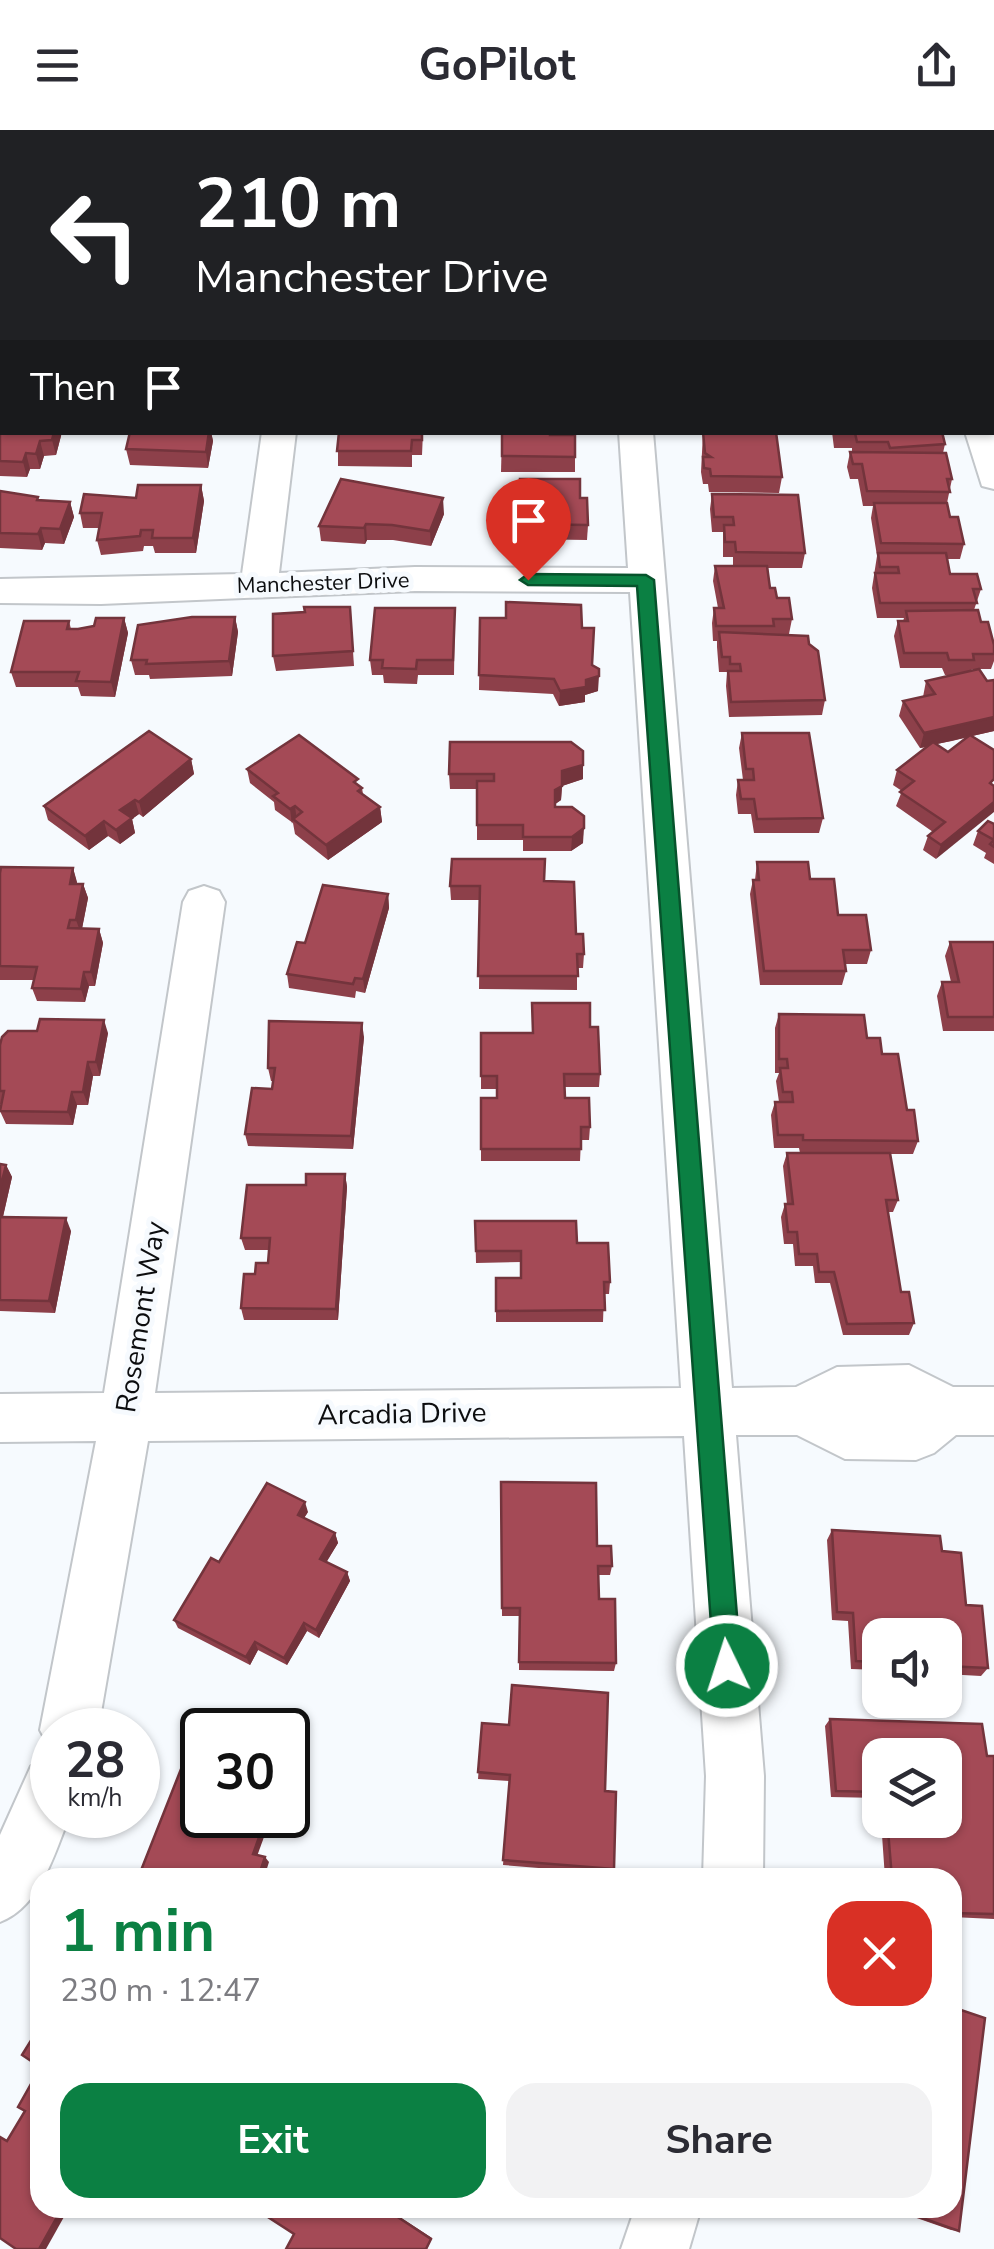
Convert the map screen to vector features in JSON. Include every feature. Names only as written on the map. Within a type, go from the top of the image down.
[{"type":"street","points":[[258,586],[279,435]]},
{"type":"street","points":[[636,435],[735,1776],[733,1868]]},
{"type":"street","points":[[983,435],[994,480]]},
{"type":"street","name":"Manchester Drive","points":[[0,591],[432,579],[646,580]]},
{"type":"street","name":"Rosemont Way","points":[[73,1708],[126,1416],[204,902]]},
{"type":"street","name":"Arcadia Drive","points":[[0,1418],[803,1411],[844,1435],[916,1436],[970,1411]]},
{"type":"street","points":[[0,1892],[31,1838]]},
{"type":"street","points":[[655,2249],[665,2218]]},
{"type":"building","points":[[0,435],[53,435],[52,440],[40,441],[36,454],[26,453],[23,462],[0,461]]},
{"type":"building","points":[[129,435],[209,435],[206,452],[126,449]]},
{"type":"building","points":[[339,435],[422,435],[422,440],[412,440],[411,451],[337,451]]},
{"type":"building","points":[[502,435],[575,435],[575,457],[502,456]]},
{"type":"building","points":[[703,435],[776,435],[782,477],[711,476],[710,469],[704,468],[703,457],[711,457],[705,453]]},
{"type":"building","points":[[855,435],[943,435],[945,444],[890,448],[888,442],[857,442]]},
{"type":"building","points":[[850,452],[946,453],[952,479],[947,479],[950,492],[867,491],[862,464],[853,464]]},
{"type":"building","points":[[341,479],[443,498],[430,531],[392,525],[319,526]]},
{"type":"building","points":[[520,479],[580,479],[580,498],[587,498],[588,525],[520,524]]},
{"type":"building","points":[[138,485],[201,485],[193,538],[152,538],[153,530],[141,530],[140,536],[97,540],[102,513],[80,513],[84,494],[136,498]]},
{"type":"building","points":[[0,491],[38,497],[37,500],[70,502],[60,529],[41,528],[38,534],[0,533]]},
{"type":"building","points":[[712,494],[798,495],[805,553],[736,552],[735,542],[725,542],[724,525],[734,525],[733,517],[714,517]]},
{"type":"building","points":[[874,503],[947,503],[950,517],[958,517],[964,544],[881,543]]},
{"type":"building","points":[[878,553],[946,553],[950,574],[977,574],[981,589],[973,589],[977,603],[880,603],[875,573],[899,573],[898,567],[880,567]]},
{"type":"building","points":[[715,566],[767,566],[770,588],[775,588],[777,598],[789,598],[792,619],[773,619],[774,626],[716,626],[714,608],[724,608]]},
{"type":"building","points":[[506,602],[581,605],[582,628],[594,628],[592,665],[599,669],[599,676],[586,680],[586,687],[560,691],[554,679],[479,675],[480,618],[506,618]]},
{"type":"building","points":[[304,607],[350,607],[353,651],[273,656],[273,614],[305,612]]},
{"type":"building","points":[[375,608],[455,608],[453,660],[417,660],[416,669],[382,668],[383,660],[370,660]]},
{"type":"building","points":[[978,610],[981,622],[988,622],[994,654],[973,654],[974,660],[949,660],[947,653],[904,653],[898,621],[908,621],[906,611]]},
{"type":"building","points":[[192,617],[235,617],[229,661],[146,664],[147,660],[131,660],[138,625]]},
{"type":"building","points":[[96,618],[124,618],[111,682],[76,681],[79,672],[11,672],[24,621],[69,621],[67,629],[78,629],[94,626]]},
{"type":"building","points":[[719,632],[808,636],[809,644],[818,651],[825,700],[731,702],[728,671],[741,671],[740,664],[730,664],[730,657],[722,657]]},
{"type":"building","points":[[979,669],[987,681],[994,680],[994,717],[924,733],[903,701],[935,694],[926,681]]},
{"type":"building","points":[[149,731],[191,759],[139,802],[135,800],[120,810],[132,818],[116,830],[104,821],[85,836],[44,806]]},
{"type":"building","points":[[742,733],[809,733],[823,818],[757,819],[754,799],[741,799],[738,780],[754,780],[753,769],[746,769]]},
{"type":"building","points":[[299,735],[358,779],[354,782],[362,788],[358,791],[380,807],[326,845],[293,819],[302,812],[295,806],[290,809],[273,796],[278,793],[247,769]]},
{"type":"building","points":[[970,735],[994,750],[994,779],[990,783],[994,786],[994,802],[941,845],[928,836],[945,822],[900,792],[914,781],[897,770],[933,742],[948,752]]},
{"type":"building","points":[[450,742],[571,742],[583,751],[583,765],[562,771],[562,786],[555,790],[555,807],[572,807],[584,816],[584,828],[572,837],[523,837],[523,825],[477,825],[477,781],[494,781],[494,774],[449,774]]},
{"type":"building","points":[[988,821],[994,824],[994,840],[978,831]]},
{"type":"building","points":[[452,859],[545,859],[544,881],[574,882],[576,934],[583,934],[584,954],[577,954],[578,976],[478,976],[480,886],[450,886]]},
{"type":"building","points":[[757,862],[808,862],[810,879],[834,879],[838,915],[866,915],[871,950],[843,950],[846,971],[764,971],[753,880],[759,880]]},
{"type":"building","points":[[1,867],[73,868],[70,884],[83,884],[76,920],[70,920],[68,928],[99,929],[91,972],[84,972],[81,989],[32,988],[37,967],[0,966]]},
{"type":"building","points":[[323,885],[388,894],[363,979],[355,978],[353,984],[287,974],[297,942],[305,943]]},
{"type":"building","points":[[950,942],[994,942],[994,1017],[948,1017],[942,982],[959,982]]},
{"type":"building","points":[[532,1003],[590,1003],[590,1027],[598,1027],[600,1074],[564,1074],[565,1098],[589,1098],[590,1127],[581,1127],[581,1149],[481,1149],[481,1098],[497,1098],[497,1076],[481,1076],[481,1033],[533,1033]]},
{"type":"building","points":[[779,1014],[864,1015],[867,1038],[880,1038],[882,1054],[898,1054],[907,1110],[914,1110],[918,1141],[803,1140],[803,1135],[778,1135],[775,1102],[793,1102],[792,1092],[783,1092],[780,1068],[788,1068],[787,1059],[779,1059]]},
{"type":"building","points":[[40,1019],[104,1020],[96,1062],[88,1062],[83,1092],[72,1092],[68,1112],[0,1111],[4,1091],[0,1091],[2,1037],[8,1031],[37,1031]]},
{"type":"building","points":[[269,1021],[362,1023],[351,1136],[245,1134],[252,1088],[272,1089],[275,1068],[268,1068]]},
{"type":"building","points":[[787,1153],[890,1153],[898,1200],[886,1200],[901,1292],[909,1292],[914,1323],[847,1324],[834,1272],[819,1272],[817,1254],[799,1254],[797,1232],[788,1232],[785,1204],[793,1204]]},
{"type":"building","points":[[0,1164],[6,1165],[0,1189]]},
{"type":"building","points":[[306,1174],[345,1174],[336,1309],[241,1308],[244,1274],[255,1274],[256,1263],[268,1263],[270,1238],[241,1238],[247,1185],[306,1185]]},
{"type":"building","points":[[0,1217],[66,1218],[49,1301],[0,1300]]},
{"type":"building","points":[[475,1221],[576,1221],[577,1243],[608,1243],[610,1282],[604,1282],[605,1310],[496,1311],[496,1278],[521,1278],[521,1251],[476,1251]]},
{"type":"building","points":[[501,1482],[596,1483],[597,1546],[611,1546],[612,1566],[598,1566],[599,1599],[615,1599],[616,1663],[519,1662],[520,1608],[502,1608]]},
{"type":"building","points":[[267,1483],[305,1502],[298,1515],[335,1533],[320,1559],[347,1572],[316,1630],[304,1623],[284,1658],[255,1642],[246,1657],[174,1620],[211,1558],[219,1562]]},
{"type":"building","points":[[832,1530],[940,1536],[942,1551],[961,1553],[966,1605],[982,1606],[988,1668],[962,1667],[962,1618],[862,1618],[862,1661],[856,1661],[853,1613],[837,1612]]},
{"type":"building","points":[[512,1685],[608,1693],[605,1791],[616,1792],[614,1868],[503,1860],[510,1775],[478,1772],[482,1723],[509,1725]]},
{"type":"building","points":[[830,1719],[982,1724],[987,1756],[994,1756],[994,1914],[962,1913],[962,1868],[891,1868],[889,1838],[962,1838],[962,1738],[862,1738],[862,1792],[836,1791]]},
{"type":"building","points":[[180,1772],[180,1838],[259,1838],[253,1854],[265,1857],[261,1868],[142,1868],[154,1838],[160,1838],[160,1822]]},
{"type":"building","points":[[962,2010],[985,2018],[962,2206]]},
{"type":"building","points":[[30,2042],[30,2060],[22,2055]]},
{"type":"building","points":[[30,2086],[30,2218],[56,2218],[39,2249],[16,2249],[0,2238],[0,2137],[7,2141],[25,2111],[18,2107]]},
{"type":"building","points":[[269,2218],[399,2218],[431,2239],[426,2249],[286,2249],[294,2234]]},
{"type":"building","points":[[922,2218],[961,2218],[959,2231]]},
{"type":"route","points":[[528,580],[646,580],[727,1666]]}]
